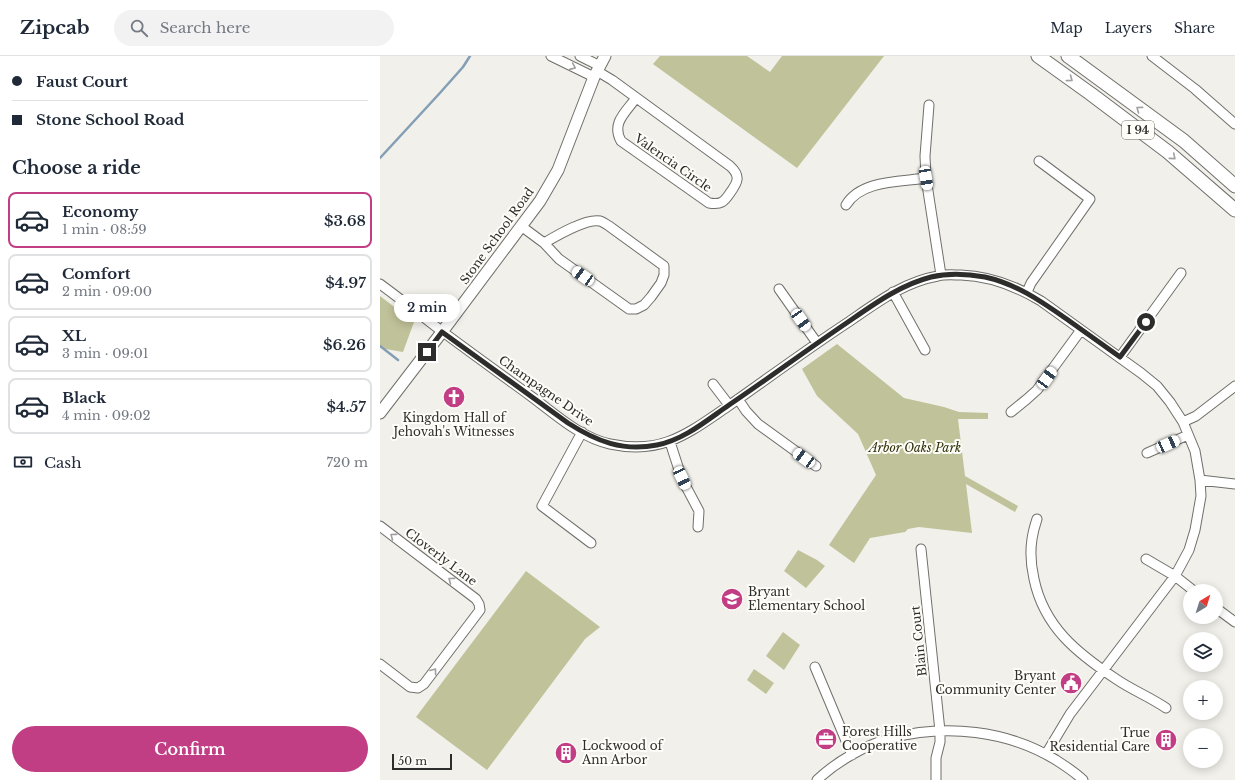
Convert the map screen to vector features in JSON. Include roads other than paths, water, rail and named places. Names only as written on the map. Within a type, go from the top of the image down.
[{"type":"highway","name":"I 94","points":[[1038,56],[1162,148],[1235,210]]},
{"type":"highway","name":"I 94","points":[[1068,56],[1184,141],[1235,186]]},
{"type":"main road","name":"Stone School Road","points":[[380,413],[540,201],[558,170],[599,67]]},
{"type":"street","points":[[551,56],[599,67]]},
{"type":"street","points":[[580,56],[599,67]]},
{"type":"street","points":[[1152,56],[1235,124]]},
{"type":"street","name":"Valencia Circle","points":[[599,67],[612,80],[735,170],[737,174],[736,185],[725,200],[716,204],[709,203],[621,141],[618,135],[618,123],[636,98]]},
{"type":"street","points":[[929,105],[925,156],[926,178],[941,275]]},
{"type":"street","points":[[1027,292],[1031,283],[1090,200],[1039,161]]},
{"type":"street","points":[[846,205],[855,194],[865,188],[877,184],[926,178]]},
{"type":"street","points":[[521,226],[544,243],[559,259],[629,309],[636,309],[644,305],[661,283],[664,275],[664,266],[600,221],[580,225],[544,243]]},
{"type":"street","points":[[1120,357],[1181,273]]},
{"type":"street","name":"Champagne Drive","points":[[380,284],[442,332],[568,423],[582,432],[608,443],[624,446],[656,445],[670,442],[697,427],[817,343],[893,292],[911,283],[941,275],[984,277],[1008,284],[1027,292],[1041,301],[1141,373],[1156,386],[1170,402],[1183,422],[1195,450],[1201,496],[1195,530],[1189,550],[1175,576],[1070,714],[1046,754]]},
{"type":"street","points":[[779,289],[817,343]]},
{"type":"street","points":[[893,292],[925,350]]},
{"type":"street","points":[[1011,412],[1037,390],[1082,330]]},
{"type":"street","points":[[712,384],[729,405]]},
{"type":"street","points":[[1183,422],[1196,416],[1235,386]]},
{"type":"street","points":[[738,399],[746,411],[758,424],[816,466]]},
{"type":"street","points":[[582,432],[542,506],[591,543]]},
{"type":"street","points":[[1146,454],[1188,435]]},
{"type":"street","points":[[670,442],[682,478],[699,511],[698,527]]},
{"type":"street","points":[[1200,480],[1235,484]]},
{"type":"street","points":[[1037,519],[1032,540],[1032,569],[1040,602],[1052,623],[1073,647],[1132,689],[1166,708]]},
{"type":"street","name":"Cloverly Lane","points":[[380,526],[476,599],[480,610],[424,684],[418,688],[410,687],[380,664]]},
{"type":"street","name":"Blain Court","points":[[921,549],[940,731],[940,742],[936,758],[936,780]]},
{"type":"street","points":[[1146,559],[1175,576],[1185,584]]},
{"type":"street","points":[[1223,613],[1235,622]]},
{"type":"street","points":[[815,667],[852,755]]},
{"type":"street","points":[[817,780],[835,765],[874,744],[924,732],[940,731],[967,732],[1013,740],[1046,754],[1083,780]]},
{"type":"waterway","points":[[380,158],[463,67],[470,56]]},
{"type":"waterway","points":[[380,346],[398,360]]},
{"type":"place","name":"Kingdom Hall of Jehovah's Witnesses","points":[[454,397]]},
{"type":"place","name":"Bryant Elementary School","points":[[732,599]]},
{"type":"place","name":"Bryant Community Center","points":[[1071,683]]},
{"type":"place","name":"Forest Hills Cooperative","points":[[826,739]]},
{"type":"place","name":"True Residential Care","points":[[1166,740]]},
{"type":"place","name":"Lockwood of Ann Arbor","points":[[566,753]]},
{"type":"park label","name":"Arbor Oaks Park","points":[[915,448]]}]
